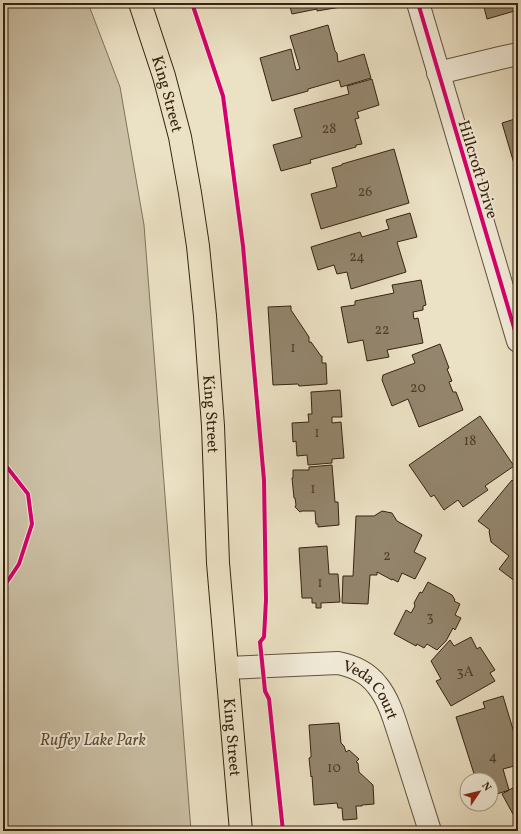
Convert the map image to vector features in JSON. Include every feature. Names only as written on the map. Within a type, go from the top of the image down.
[{"type":"main road","name":"King Street","points":[[140,3],[164,76],[180,136],[198,246],[214,426],[218,563],[241,831]]},
{"type":"street","name":"Hillcroft Drive","points":[[418,3],[518,341]]},
{"type":"street","points":[[438,73],[518,54]]},
{"type":"street","name":"Veda Court","points":[[227,668],[338,663],[349,665],[370,677],[384,694],[392,714],[430,831]]},
{"type":"green space","name":"Ruffey Lake Park","points":[[3,3],[88,3],[120,87],[144,225],[191,831],[3,831]]},
{"type":"building","points":[[289,3],[340,3],[341,7],[317,11],[317,9],[292,14]]},
{"type":"building","points":[[483,3],[518,3],[518,10],[487,19]]},
{"type":"building","points":[[328,25],[335,51],[337,53],[338,62],[364,54],[371,78],[341,87],[339,80],[308,89],[308,91],[272,101],[260,58],[291,49],[296,70],[300,69],[290,36]]},
{"type":"building","points":[[372,79],[379,105],[357,112],[359,118],[355,119],[362,144],[310,160],[311,163],[281,171],[273,145],[302,137],[294,109],[349,94],[347,86]]},
{"type":"building","points":[[518,118],[518,177],[502,123]]},
{"type":"building","points":[[394,149],[409,203],[321,229],[311,194],[337,187],[332,168]]},
{"type":"building","points":[[410,213],[417,237],[397,242],[406,272],[351,289],[347,272],[337,274],[334,265],[318,270],[311,247],[360,232],[362,237],[389,229],[386,220]]},
{"type":"building","points":[[421,280],[426,305],[423,306],[423,310],[413,312],[414,319],[418,318],[423,343],[387,350],[389,357],[367,361],[363,340],[348,343],[341,307],[355,305],[355,301],[394,293],[392,285]]},
{"type":"building","points":[[291,306],[291,310],[309,337],[309,342],[311,342],[322,356],[322,363],[326,363],[327,384],[299,386],[298,384],[273,385],[268,307]]},
{"type":"building","points":[[440,344],[449,368],[447,369],[452,381],[449,382],[453,392],[456,392],[463,410],[419,427],[408,399],[392,406],[382,380],[383,375],[415,363],[412,355]]},
{"type":"building","points":[[340,390],[342,417],[332,417],[332,423],[341,422],[344,458],[332,459],[332,463],[308,465],[307,455],[297,456],[296,441],[293,442],[292,423],[309,422],[308,414],[312,414],[311,392]]},
{"type":"building","points":[[480,416],[514,466],[485,486],[488,490],[463,507],[458,500],[444,510],[434,495],[431,497],[409,465]]},
{"type":"building","points":[[332,465],[335,502],[338,502],[339,525],[318,527],[318,524],[316,524],[315,511],[300,512],[295,507],[296,505],[292,478],[293,470],[309,470],[309,467]]},
{"type":"building","points":[[512,480],[518,484],[518,580],[516,582],[499,569],[509,556],[491,542],[490,530],[478,521]]},
{"type":"building","points":[[382,511],[392,513],[397,521],[422,535],[414,552],[426,558],[415,579],[402,573],[398,582],[377,572],[377,575],[370,575],[368,604],[342,603],[343,576],[353,576],[356,516],[374,516]]},
{"type":"building","points":[[327,546],[329,574],[338,574],[340,602],[321,603],[321,608],[316,608],[316,603],[312,603],[312,598],[302,598],[299,548]]},
{"type":"building","points":[[428,582],[452,595],[455,600],[454,601],[460,604],[455,615],[461,618],[455,630],[453,628],[446,641],[437,650],[427,644],[424,648],[417,644],[416,646],[394,634],[406,610],[411,613],[420,592],[422,593]]},
{"type":"building","points":[[471,637],[477,649],[480,647],[495,670],[490,673],[495,681],[451,706],[436,681],[441,679],[431,661],[450,640],[454,646]]},
{"type":"building","points":[[503,696],[518,746],[518,765],[503,769],[509,790],[499,793],[499,772],[473,772],[456,717],[485,708],[483,702]]},
{"type":"building","points":[[339,723],[341,743],[346,752],[349,750],[359,759],[356,762],[358,763],[359,772],[373,785],[374,804],[356,806],[357,819],[343,820],[342,808],[338,808],[337,803],[314,805],[309,758],[311,757],[311,754],[309,725]]},
{"type":"building","points":[[518,785],[518,820],[515,815],[514,816],[502,794]]},
{"type":"cycle path","points":[[192,3],[223,96],[243,246],[264,480],[266,600],[264,637],[260,642],[265,691],[269,699],[283,831]]},
{"type":"cycle path","points":[[418,3],[518,341]]},
{"type":"cycle path","points":[[3,462],[28,494],[32,524],[19,564],[3,588]]}]
